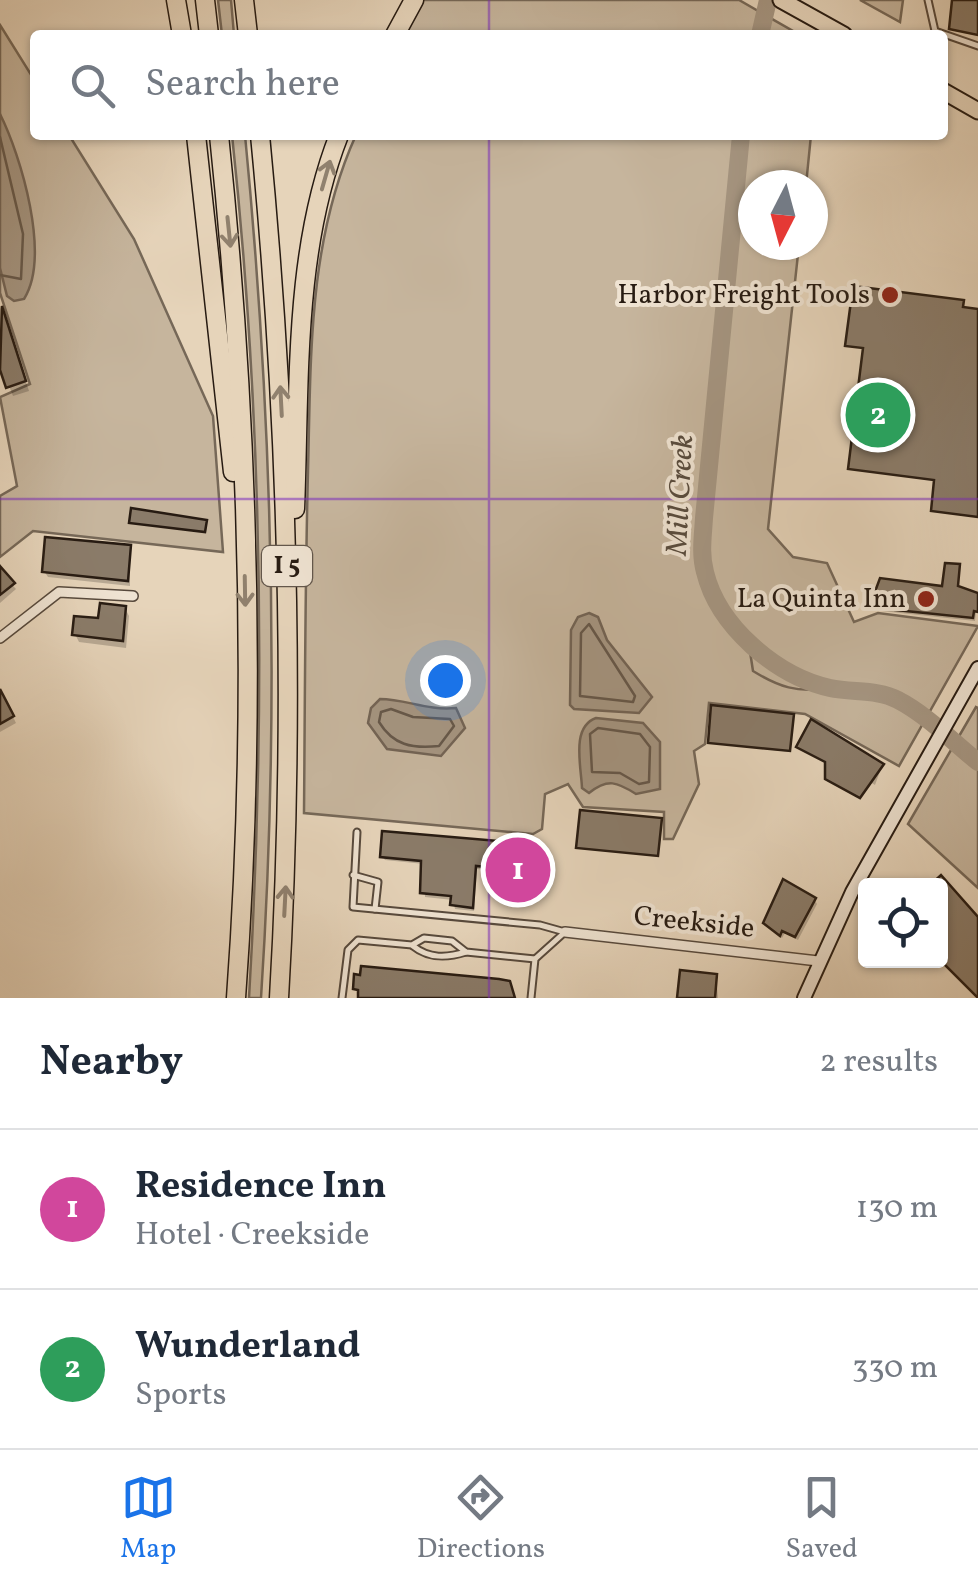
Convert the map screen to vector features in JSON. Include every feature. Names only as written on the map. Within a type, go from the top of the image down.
[{"type":"highway","points":[[176,0],[181,30]]},
{"type":"highway","points":[[205,0],[208,30]]},
{"type":"highway","points":[[244,0],[247,30]]},
{"type":"highway","points":[[389,30],[405,0]]},
{"type":"highway","points":[[398,30],[414,0]]},
{"type":"highway","points":[[781,0],[835,30]]},
{"type":"highway","points":[[948,94],[978,111]]},
{"type":"highway","name":"I 5","points":[[197,140],[233,476],[244,530]]},
{"type":"highway","name":"I 5","points":[[220,140],[238,343],[244,530],[247,759],[236,998]]},
{"type":"highway","name":"I 5","points":[[260,140],[279,364],[291,620],[280,998]]},
{"type":"highway","points":[[291,620],[308,258],[324,177],[338,140]]},
{"type":"main road","points":[[804,998],[818,961],[978,668]]},
{"type":"street","points":[[0,638],[60,592],[133,596]]},
{"type":"street","name":"Creekside","points":[[565,932],[818,961]]},
{"type":"lane","points":[[928,0],[935,30]]},
{"type":"lane","points":[[948,36],[978,46]]},
{"type":"lane","points":[[357,832],[350,904],[565,932]]},
{"type":"lane","points":[[354,876],[378,882],[375,909]]},
{"type":"lane","points":[[531,998],[535,959],[565,932]]},
{"type":"lane","points":[[412,946],[424,938],[452,941],[466,952]]},
{"type":"lane","points":[[342,998],[348,950],[354,942],[412,946],[423,954],[450,957],[466,952],[535,959]]},
{"type":"shaded area","points":[[218,0],[231,0],[234,30],[221,30]]},
{"type":"shaded area","points":[[423,0],[739,0],[791,30],[408,30]]},
{"type":"shaded area","points":[[860,0],[903,0],[900,22]]},
{"type":"shaded area","points":[[0,25],[30,73],[30,140],[72,140],[134,239],[213,416],[223,552],[33,531],[0,557],[0,496],[17,486],[0,397],[30,384],[0,293]]},
{"type":"shaded area","points":[[232,140],[245,140],[255,243],[271,566],[270,782],[261,998],[249,998],[258,782],[258,566],[242,243]]},
{"type":"shaded area","points":[[354,140],[810,140],[808,170],[738,170],[738,260],[797,260],[768,529],[793,557],[827,563],[854,622],[878,613],[978,626],[899,766],[805,714],[709,703],[705,744],[694,751],[699,784],[673,839],[664,839],[664,812],[583,807],[568,784],[545,794],[542,829],[533,834],[304,813],[312,342],[329,216]]},
{"type":"shaded area","points":[[978,708],[978,888],[908,824]]},
{"type":"water","points":[[0,114],[24,180],[34,233],[32,280],[24,299],[14,301],[7,296],[0,268]]},
{"type":"water","points":[[589,613],[598,617],[607,640],[652,697],[639,713],[574,709],[570,705],[571,630],[578,617]]},
{"type":"water","points":[[380,699],[456,708],[465,728],[441,756],[387,749],[368,723],[371,708]]},
{"type":"water","points":[[596,718],[643,723],[660,742],[660,789],[636,794],[612,783],[589,793],[582,788],[580,738],[583,729]]},
{"type":"building","points":[[952,0],[978,0],[978,35],[949,29]]},
{"type":"building","points":[[853,286],[964,300],[963,307],[978,309],[978,517],[931,511],[934,480],[848,469],[863,348],[845,346]]},
{"type":"building","points":[[2,306],[26,381],[6,388],[0,370]]},
{"type":"building","points":[[131,508],[207,520],[205,532],[129,523]]},
{"type":"building","points":[[45,537],[131,545],[128,581],[42,572]]},
{"type":"building","name":"La Quinta Inn","points":[[945,563],[960,564],[958,586],[978,593],[978,612],[974,611],[973,618],[877,608],[873,597],[880,578],[942,586]]},
{"type":"building","points":[[0,566],[15,583],[0,595]]},
{"type":"building","points":[[100,603],[126,606],[123,641],[72,635],[74,616],[98,618]]},
{"type":"building","points":[[0,689],[14,716],[0,724]]},
{"type":"building","points":[[711,705],[794,714],[790,751],[708,743]]},
{"type":"building","points":[[811,719],[884,764],[860,798],[825,779],[825,762],[796,747]]},
{"type":"building","points":[[580,810],[662,818],[658,856],[576,848]]},
{"type":"building","points":[[382,831],[533,844],[528,896],[502,894],[505,869],[476,866],[473,908],[450,905],[451,896],[420,893],[421,861],[380,857]]},
{"type":"building","points":[[783,879],[816,898],[795,937],[782,931],[780,936],[763,923]]},
{"type":"building","points":[[948,883],[978,917],[978,998],[948,968]]},
{"type":"building","points":[[361,966],[510,981],[515,998],[358,998],[358,990],[353,989],[354,974],[360,975]]},
{"type":"building","points":[[680,970],[717,974],[715,998],[677,998]]},
{"type":"waterway","name":"Mill Creek","points":[[761,30],[768,0]]},
{"type":"waterway","name":"Mill Creek","points":[[741,140],[702,552],[712,592],[736,629],[770,660],[810,682],[898,700],[978,762]]},
{"type":"waterway","points":[[749,645],[753,671],[762,677],[798,689],[828,688]]},
{"type":"place","name":"Harbor Freight Tools","points":[[890,295]]},
{"type":"place","name":"Wunderland","points":[[878,415]]},
{"type":"place","name":"La Quinta Inn","points":[[926,599]]},
{"type":"place","name":"Residence Inn","points":[[518,870]]}]
